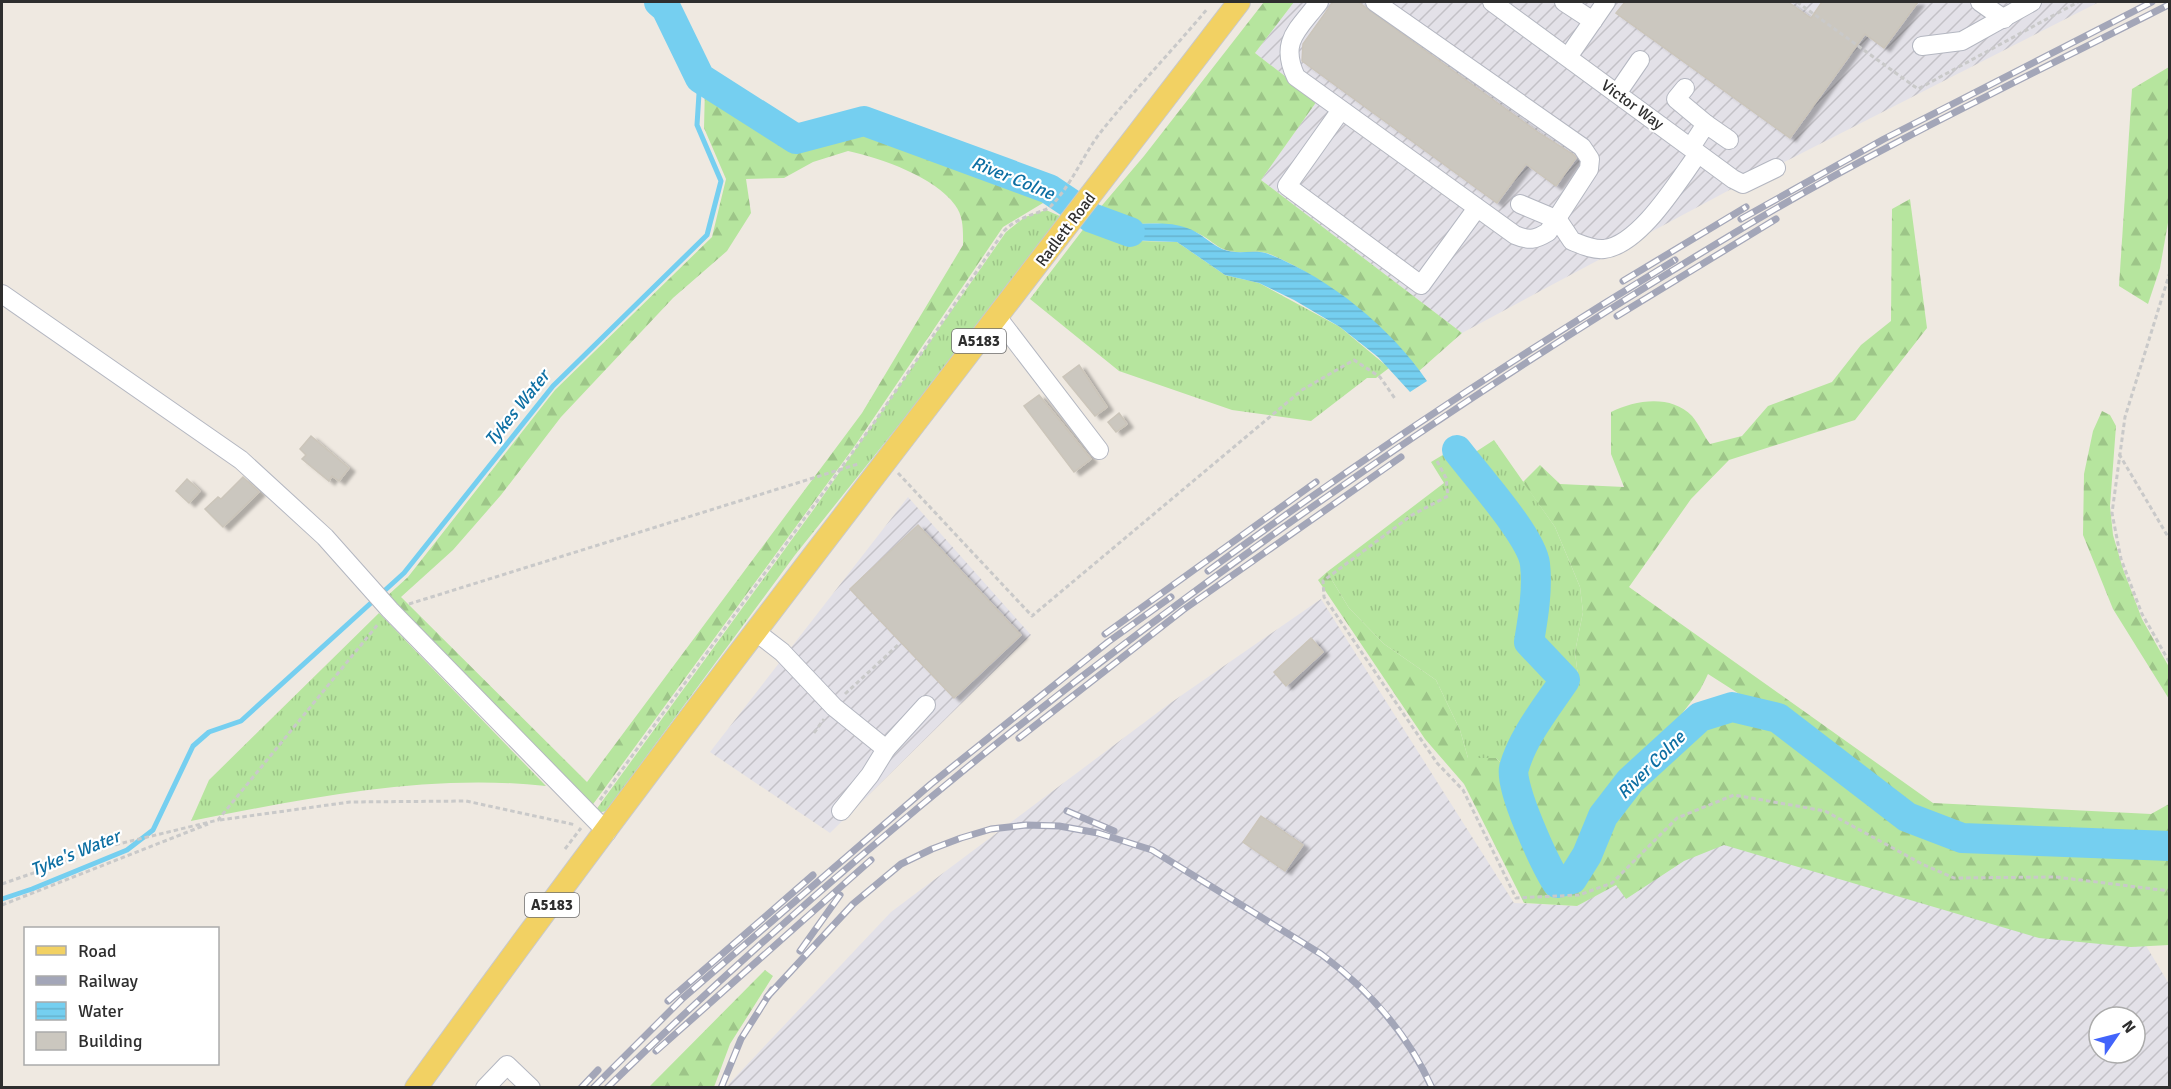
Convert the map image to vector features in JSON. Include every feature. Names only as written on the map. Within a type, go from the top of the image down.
[{"type":"main road","name":"Radlett Road","points":[[888,457],[998,318],[1239,2]]},
{"type":"main road","name":"A5183","points":[[420,1086],[888,457]]},
{"type":"street","points":[[1319,2],[1290,41],[1288,61],[1296,77],[1515,235],[1527,240],[1538,238],[1548,232],[1558,220],[1589,169],[1590,159],[1582,147],[1375,2]]},
{"type":"street","name":"Victor Way","points":[[1492,2],[1743,184],[1776,168]]},
{"type":"street","points":[[1564,2],[1593,21]]},
{"type":"street","points":[[1568,57],[1606,2]]},
{"type":"street","points":[[1980,2],[2004,19]]},
{"type":"street","points":[[1922,46],[1962,41],[2032,2]]},
{"type":"street","points":[[1618,92],[1640,60]]},
{"type":"street","points":[[1685,88],[1676,99],[1729,140]]},
{"type":"street","points":[[1341,110],[1287,186],[1421,285],[1477,208]]},
{"type":"street","points":[[1520,204],[1558,220],[1572,241],[1604,249],[1617,245],[1642,226],[1695,150],[1706,124]]},
{"type":"street","points":[[2,294],[241,460],[325,537],[378,596],[607,832]]},
{"type":"street","points":[[998,318],[1099,450]]},
{"type":"street","points":[[756,632],[782,652],[834,706],[886,749]]},
{"type":"street","points":[[841,811],[870,775],[886,749],[926,705]]},
{"type":"street","points":[[485,1088],[507,1065],[531,1088]]},
{"type":"path","points":[[590,815],[698,662],[876,420],[1004,231],[1012,222],[1049,208],[1073,178],[1083,155],[1127,99],[1213,2]]},
{"type":"path","points":[[2169,272],[2125,417],[2112,513],[2121,559],[2142,614],[2169,663]]},
{"type":"path","points":[[888,457],[1032,616],[1302,390],[1354,360],[1380,376],[1396,400]]},
{"type":"path","points":[[2119,454],[2169,540]]},
{"type":"path","points":[[1437,461],[1446,478],[1448,496],[1412,515],[1323,581],[1324,597],[1437,763],[1463,790],[1516,898],[1580,895],[1612,883],[1677,818],[1734,795],[1825,811],[1922,864],[1954,878],[2056,877],[2169,891]]},
{"type":"path","points":[[814,733],[834,706],[899,644]]},
{"type":"path","points":[[2,905],[218,820],[350,802],[466,801],[607,832]]},
{"type":"shaded area","points":[[1294,2],[2099,2],[1735,187],[1462,333],[1261,180],[1317,101],[1255,53]]},
{"type":"shaded area","points":[[908,497],[1031,635],[830,833],[710,752]]},
{"type":"shaded area","points":[[1321,599],[1514,903],[1577,906],[1738,816],[2136,929],[2169,984],[2169,1087],[725,1088],[891,912],[1169,704]]},
{"type":"green space","points":[[1264,2],[1294,2],[1255,53],[1317,101],[1261,180],[1462,333],[1419,371],[1352,305],[1314,277],[1293,265],[1266,253],[1235,252],[1223,249],[1193,231],[1163,224],[1137,224],[1120,221],[1099,209],[1144,156]]},
{"type":"green space","points":[[2169,67],[2169,217],[2160,268],[2148,304],[2119,286],[2132,89]]},
{"type":"green space","points":[[705,87],[796,144],[867,124],[1048,196],[1043,203],[1003,227],[854,447],[591,807],[386,597],[408,577],[555,390],[712,237],[726,179],[704,128]],"holes":[[[848,151],[921,177],[946,195],[960,214],[963,245],[862,413],[587,782],[401,597],[453,550],[501,495],[561,417],[673,298],[727,251],[751,213],[746,179],[784,178],[813,162]]]},
{"type":"green space","points":[[1910,199],[1927,328],[1855,420],[1729,460],[1691,499],[1629,587],[1933,803],[2151,814],[2169,804],[2169,841],[1964,836],[1907,812],[1778,713],[1744,697],[1708,674],[1700,690],[1681,715],[1602,794],[1593,828],[1577,855],[1565,868],[1552,864],[1536,826],[1521,774],[1546,729],[1579,685],[1575,652],[1583,612],[1580,587],[1555,527],[1523,482],[1540,465],[1560,484],[1624,487],[1611,454],[1611,412],[1631,404],[1653,401],[1674,404],[1695,419],[1710,444],[1742,436],[1768,406],[1832,382],[1861,345],[1891,321],[1892,209]]},
{"type":"green space","points":[[1046,210],[1062,217],[998,301],[795,555],[606,811],[593,814],[814,509],[1006,232],[1025,217]]},
{"type":"green space","points":[[1088,223],[1105,233],[1139,241],[1177,242],[1225,275],[1259,283],[1340,327],[1389,368],[1376,378],[1367,378],[1311,421],[1232,410],[1119,371],[1030,299]]},
{"type":"green space","points":[[2102,411],[2110,415],[2116,426],[2110,506],[2113,535],[2142,619],[2169,667],[2169,699],[2113,609],[2083,535],[2084,474],[2093,431]]},
{"type":"green space","points":[[1494,440],[1555,527],[1580,587],[1583,612],[1575,652],[1579,685],[1546,729],[1521,774],[1511,772],[1496,758],[1468,758],[1460,730],[1436,680],[1384,644],[1349,608],[1327,572],[1444,483],[1431,462],[1466,441],[1474,453]]},
{"type":"green space","points":[[1327,572],[1349,608],[1384,644],[1436,680],[1460,730],[1468,758],[1496,758],[1503,765],[1511,777],[1526,831],[1555,887],[1575,882],[1594,851],[1607,819],[1634,783],[1702,721],[1733,713],[1776,722],[1909,823],[1963,843],[2169,849],[2169,945],[2131,947],[2039,938],[1724,845],[1684,861],[1626,899],[1616,885],[1577,906],[1524,903],[1464,784],[1425,739],[1318,580]]},
{"type":"green space","points":[[379,613],[546,786],[502,783],[412,785],[323,796],[191,821],[209,780]]},
{"type":"green space","points":[[765,970],[773,976],[730,1044],[714,1087],[649,1087]]},
{"type":"water","points":[[1099,209],[1122,221],[1187,228],[1222,249],[1234,252],[1265,253],[1316,277],[1378,324],[1396,342],[1427,381],[1410,392],[1378,357],[1340,327],[1259,283],[1225,275],[1177,242],[1125,240],[1088,223]]},
{"type":"building","points":[[1333,2],[1358,2],[1539,133],[1574,155],[1576,158],[1556,186],[1526,164],[1497,203],[1302,61],[1303,44]]},
{"type":"building","points":[[1625,2],[1788,2],[1811,18],[1822,2],[1918,2],[1884,48],[1865,34],[1790,138],[1616,13]]},
{"type":"building","points":[[1079,365],[1107,407],[1095,416],[1063,377]]},
{"type":"building","points":[[1039,395],[1091,459],[1074,472],[1024,406]]},
{"type":"building","points":[[1119,413],[1127,424],[1116,432],[1108,422]]},
{"type":"building","points":[[311,436],[349,468],[339,481],[332,476],[329,481],[302,459],[306,455],[300,449]]},
{"type":"building","points":[[243,477],[259,492],[223,527],[205,509],[218,497],[221,499]]},
{"type":"building","points":[[187,479],[200,491],[189,503],[176,491]]},
{"type":"building","points":[[918,525],[1021,635],[954,698],[850,589]]},
{"type":"building","points":[[1311,638],[1323,652],[1286,686],[1274,672]]},
{"type":"building","points":[[1261,816],[1303,845],[1285,871],[1243,842]]},
{"type":"waterway","name":"River Colne","points":[[659,2],[666,8],[700,78],[796,139],[864,121],[1049,189],[1092,218],[1130,232]]},
{"type":"waterway","name":"Tykes Water","points":[[2,899],[127,850],[153,830],[193,746],[209,732],[241,721],[404,573],[553,386],[707,235],[721,181],[697,125],[700,78]]},
{"type":"waterway","name":"River Colne","points":[[1457,450],[1514,523],[1532,552],[1536,583],[1529,642],[1565,680],[1529,733],[1514,768],[1514,778],[1522,808],[1557,883],[1572,879],[1587,855],[1603,816],[1630,781],[1700,717],[1732,707],[1778,718],[1907,817],[1962,838],[2170,846]]},
{"type":"railway","points":[[1741,219],[1884,139],[2152,2]]},
{"type":"railway","points":[[607,1088],[736,966],[869,849],[1006,736],[1147,627],[1290,522],[1436,422],[1585,325],[1736,232],[1897,142],[2170,4]]},
{"type":"railway","points":[[1623,281],[1746,207]]},
{"type":"railway","points":[[1617,316],[1776,219]]},
{"type":"railway","points":[[1208,571],[1322,489],[1438,410],[1675,260]]},
{"type":"railway","points":[[1019,738],[1183,610],[1401,457]]},
{"type":"railway","points":[[1105,634],[1316,482]]},
{"type":"railway","points":[[593,1088],[683,998],[931,784],[1108,642],[1171,597]]},
{"type":"railway","points":[[1067,811],[1114,831]]},
{"type":"railway","points":[[767,997],[853,904],[901,864],[932,849],[991,829],[1026,825],[1059,826],[1098,833],[1152,850],[1321,954],[1371,997],[1399,1030],[1432,1088]]},
{"type":"railway","points":[[656,1051],[871,860]]},
{"type":"railway","points":[[668,1001],[813,875]]},
{"type":"railway","points":[[800,951],[840,895]]},
{"type":"railway","points":[[721,1088],[741,1039],[772,990]]},
{"type":"railway","points":[[581,1088],[598,1070]]},
{"type":"water label","name":"Tyke's Water","points":[[75,853]]}]
